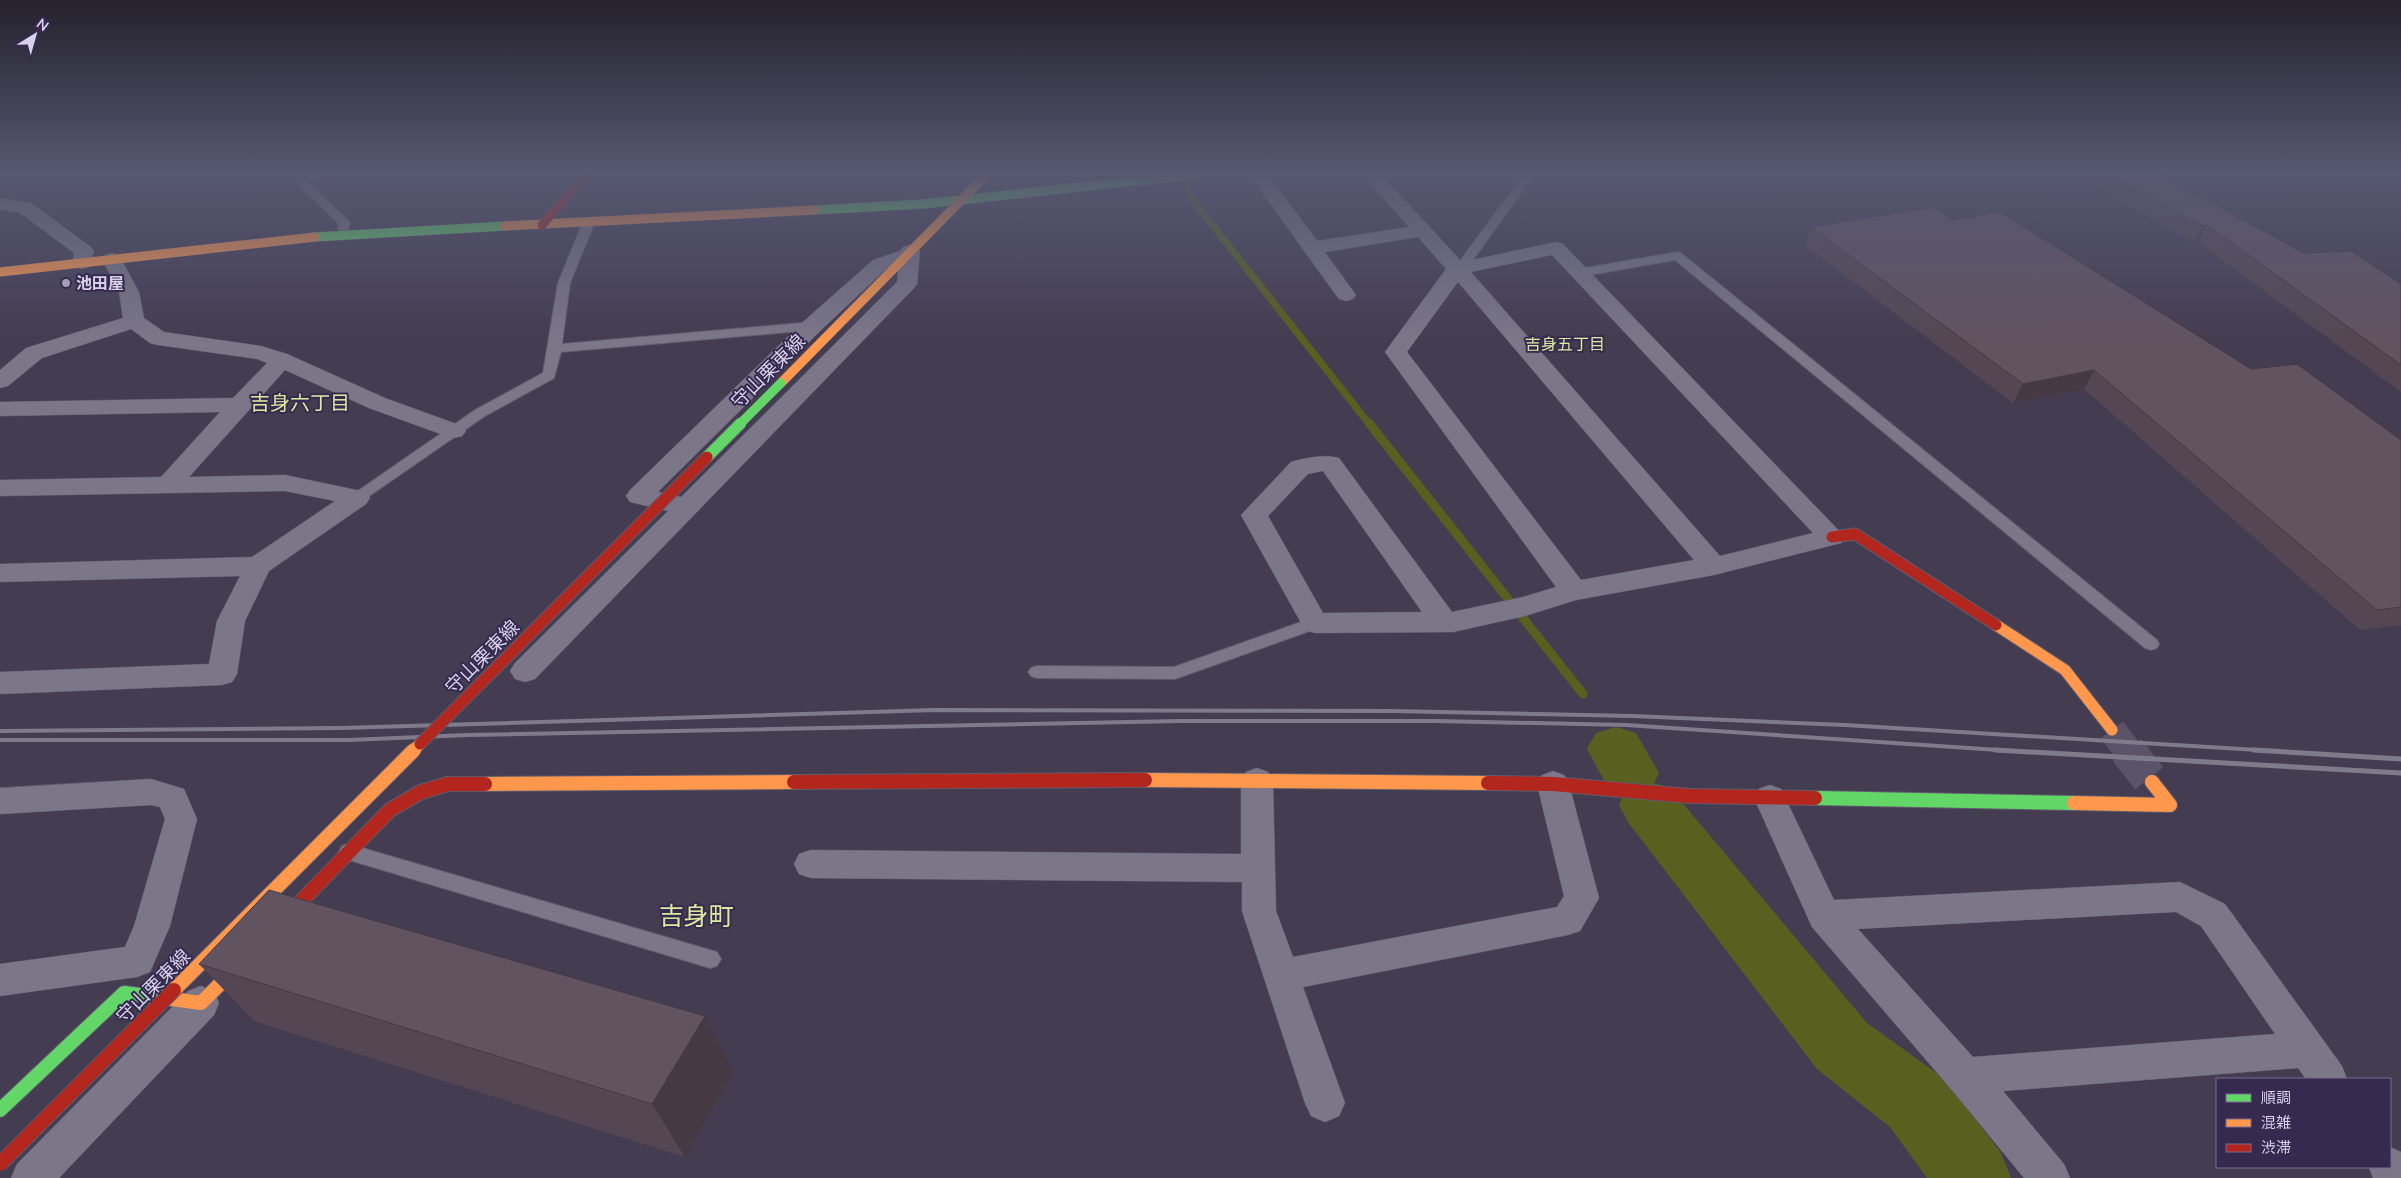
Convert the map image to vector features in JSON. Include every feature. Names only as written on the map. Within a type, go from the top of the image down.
[{"type":"street","points":[[56,229],[84,251],[82,263]]},
{"type":"street","points":[[0,272],[344,234],[455,229]]},
{"type":"street","name":"守山栗東線","points":[[0,1164],[781,383],[932,229]]},
{"type":"street","points":[[1297,229],[1346,295]]},
{"type":"street","points":[[1311,248],[1422,231],[1459,268],[1714,566]]},
{"type":"street","points":[[1574,591],[1396,352],[1459,268],[1556,248],[1832,537]]},
{"type":"street","points":[[525,672],[907,284],[908,253],[880,264],[812,326],[639,496],[687,507]]},
{"type":"street","points":[[112,259],[129,292],[134,321],[158,338],[261,353],[279,359],[377,403],[454,431]]},
{"type":"street","points":[[0,381],[34,353],[134,321]]},
{"type":"street","points":[[168,485],[239,405],[278,366],[279,359]]},
{"type":"street","points":[[0,409],[239,405]]},
{"type":"street","points":[[1444,622],[1330,463],[1300,467],[1254,515],[1315,623],[1444,622],[1516,609],[1574,591],[1714,566],[1832,537],[1855,534],[2065,670],[2112,730]]},
{"type":"street","points":[[0,488],[285,484],[357,498]]},
{"type":"street","points":[[0,683],[222,674],[231,621],[258,566],[357,498]]},
{"type":"street","points":[[0,573],[258,566]]},
{"type":"street","points":[[1256,781],[1259,911],[1325,1103]]},
{"type":"street","points":[[268,934],[390,810],[422,792],[448,784],[1256,781],[1553,784],[1690,796],[2170,805],[2152,782]]},
{"type":"street","points":[[1281,975],[1568,920],[1582,898],[1553,784]]},
{"type":"street","points":[[0,801],[151,792],[173,798],[181,818],[152,926],[130,977],[0,1110]]},
{"type":"street","points":[[1770,798],[1824,916],[1965,1076],[2050,1178]]},
{"type":"street","points":[[810,864],[1258,868]]},
{"type":"street","points":[[1824,916],[2180,897],[2213,915],[2327,1078]]},
{"type":"street","points":[[31,1178],[255,948]]},
{"type":"street","points":[[0,980],[130,977],[201,1003]]},
{"type":"street","points":[[1965,1076],[2307,1049]]},
{"type":"lane","points":[[344,229],[344,234]]},
{"type":"lane","points":[[357,498],[480,413],[549,375],[555,350],[564,283],[586,229]]},
{"type":"lane","points":[[1459,268],[1488,229]]},
{"type":"lane","points":[[1579,273],[1677,256],[2151,644]]},
{"type":"lane","points":[[555,350],[659,338],[812,326]]},
{"type":"lane","points":[[1038,672],[1176,673],[1269,642],[1315,623]]},
{"type":"lane","points":[[349,852],[710,959]]},
{"type":"building","points":[[1814,229],[2027,229],[2251,369],[2297,364],[2401,440],[2401,607],[2377,610],[2094,370],[2023,384]]},
{"type":"building","points":[[2213,229],[2259,229],[2304,253],[2351,251],[2401,284],[2401,365]]},
{"type":"building","points":[[269,890],[705,1016],[652,1104],[199,964]]},
{"type":"waterway","points":[[1215,229],[1370,425]]},
{"type":"waterway","points":[[1369,423],[1583,694]]},
{"type":"waterway","points":[[1616,749],[1630,773]]},
{"type":"waterway","points":[[1649,805],[1842,1046],[1916,1102],[1973,1178]]},
{"type":"tunnel","points":[[2112,730],[2128,751]]},
{"type":"tunnel","points":[[2127,750],[2152,782]]},
{"type":"railway","points":[[0,731],[341,728],[935,710],[1392,711],[1633,716],[1845,725],[2274,751]]},
{"type":"railway","points":[[0,740],[349,740],[468,735],[1180,721],[1436,721],[1626,725],[2013,751]]},
{"type":"railway","points":[[1995,750],[2401,773]]},
{"type":"railway","points":[[2254,750],[2401,759]]},
{"type":"traffic: fast","points":[[315,237],[454,229]]},
{"type":"traffic: fast","points":[[707,457],[781,383]]},
{"type":"traffic: fast","points":[[1815,798],[2074,803]]},
{"type":"traffic: fast","points":[[0,1110],[124,993],[172,999]]},
{"type":"traffic: slow","points":[[781,383],[933,229]]},
{"type":"traffic: slow","points":[[0,272],[315,237]]},
{"type":"traffic: slow","points":[[1996,625],[2065,670],[2112,730]]},
{"type":"traffic: slow","points":[[174,990],[420,744]]},
{"type":"traffic: slow","points":[[1145,780],[1488,783]]},
{"type":"traffic: slow","points":[[485,784],[794,782]]},
{"type":"traffic: slow","points":[[2074,803],[2170,805],[2152,782]]},
{"type":"traffic: slow","points":[[172,999],[201,1003],[245,959]]},
{"type":"traffic: jam","points":[[420,744],[707,457]]},
{"type":"traffic: jam","points":[[1832,537],[1855,534],[1996,625]]},
{"type":"traffic: jam","points":[[794,782],[1145,780]]},
{"type":"traffic: jam","points":[[1488,783],[1553,784],[1689,796],[1815,798]]},
{"type":"traffic: jam","points":[[277,926],[390,810],[421,792],[448,784],[485,784]]},
{"type":"traffic: jam","points":[[0,1164],[174,990]]},
{"type":"place","name":"池田屋","points":[[66,283]]},
{"type":"district","name":"吉身五丁目","points":[[1565,344]]},
{"type":"district","name":"吉身六丁目","points":[[300,402]]},
{"type":"district","name":"吉身町","points":[[696,915]]}]
